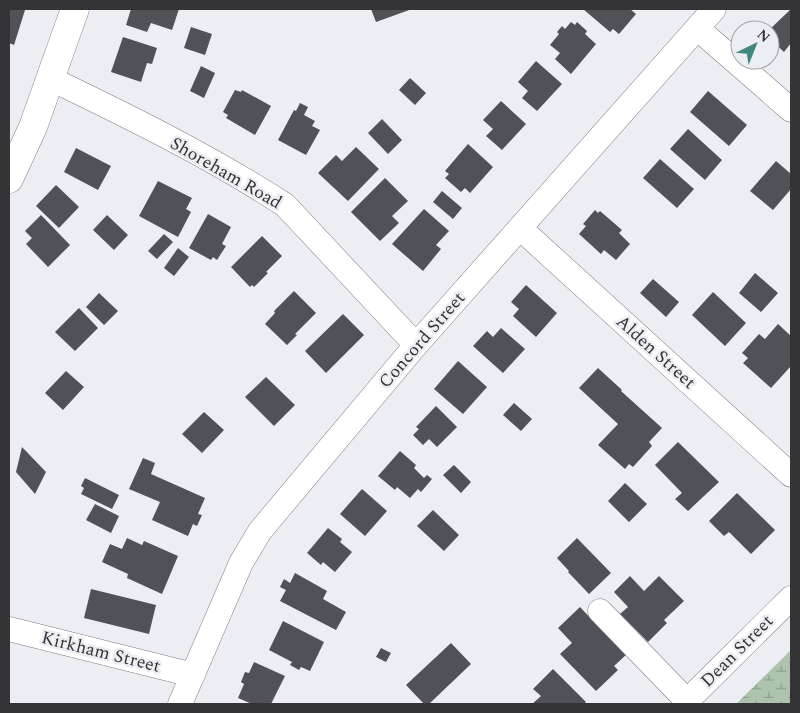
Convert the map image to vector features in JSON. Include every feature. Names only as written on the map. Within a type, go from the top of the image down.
[{"type":"main road","points":[[9,179],[33,127],[75,9]]},
{"type":"street","name":"Concord Street","points":[[180,704],[241,563],[260,531],[416,345],[521,229],[714,9]]},
{"type":"street","points":[[697,28],[791,110]]},
{"type":"street","name":"Shoreham Road","points":[[51,79],[192,151],[285,205],[416,345]]},
{"type":"street","name":"Alden Street","points":[[521,229],[791,475]]},
{"type":"street","name":"Dean Street","points":[[685,703],[791,598]]},
{"type":"street","points":[[600,611],[685,703]]},
{"type":"street","name":"Kirkham Street","points":[[9,629],[193,676]]},
{"type":"green space","points":[[791,650],[791,702],[789,704],[736,704]]},
{"type":"building","points":[[9,9],[25,10],[14,45],[9,43]]},
{"type":"building","points":[[131,9],[179,9],[172,30],[151,23],[147,32],[126,25]]},
{"type":"building","points":[[371,9],[412,9],[376,22]]},
{"type":"building","points":[[583,9],[630,9],[636,14],[619,34],[613,29],[610,32]]},
{"type":"building","points":[[791,9],[791,43],[784,52],[780,48],[779,20]]},
{"type":"building","points":[[571,22],[575,25],[577,22],[587,31],[585,34],[596,44],[571,74],[555,59],[560,53],[550,45],[559,34],[557,32],[562,26],[565,29]]},
{"type":"building","points":[[191,27],[212,34],[205,55],[184,48]]},
{"type":"building","points":[[123,37],[157,48],[152,64],[147,63],[141,82],[111,72]]},
{"type":"building","points":[[536,61],[562,84],[537,111],[522,98],[528,91],[518,82]]},
{"type":"building","points":[[201,66],[215,73],[204,98],[190,91]]},
{"type":"building","points":[[410,78],[426,93],[415,105],[399,90]]},
{"type":"building","points":[[235,90],[241,92],[242,90],[271,106],[255,135],[226,118],[228,115],[223,112]]},
{"type":"building","points":[[708,91],[747,125],[729,146],[690,112]]},
{"type":"building","points":[[501,101],[526,124],[502,150],[486,136],[493,129],[483,120]]},
{"type":"building","points":[[300,103],[308,107],[304,115],[315,121],[312,126],[320,130],[306,155],[278,140],[294,110],[296,111]]},
{"type":"building","points":[[382,119],[402,140],[388,154],[368,133]]},
{"type":"building","points":[[688,129],[722,160],[705,180],[670,149]]},
{"type":"building","points":[[468,144],[493,167],[470,193],[465,188],[461,192],[445,178],[449,174],[445,171]]},
{"type":"building","points":[[356,147],[379,169],[348,201],[318,173],[336,155],[342,161]]},
{"type":"building","points":[[76,148],[111,166],[98,190],[64,172]]},
{"type":"building","points":[[660,159],[694,189],[677,208],[643,178]]},
{"type":"building","points":[[776,161],[791,174],[791,189],[773,210],[750,191]]},
{"type":"building","points":[[385,178],[408,201],[392,216],[399,223],[380,241],[351,212]]},
{"type":"building","points":[[158,181],[192,198],[186,209],[191,212],[178,237],[139,216]]},
{"type":"building","points":[[56,185],[79,207],[59,228],[36,206]]},
{"type":"building","points":[[442,191],[462,208],[453,219],[433,202]]},
{"type":"building","points":[[424,209],[449,231],[436,245],[441,249],[423,271],[392,244]]},
{"type":"building","points":[[595,210],[598,213],[600,211],[622,230],[619,233],[630,244],[616,260],[604,250],[601,254],[579,234],[586,226],[583,224]]},
{"type":"building","points":[[208,214],[231,227],[222,244],[226,246],[217,260],[213,257],[211,260],[189,248]]},
{"type":"building","points":[[41,215],[70,245],[48,267],[26,244],[32,238],[25,231]]},
{"type":"building","points":[[107,215],[128,235],[114,250],[93,230]]},
{"type":"building","points":[[164,234],[173,242],[157,259],[148,251]]},
{"type":"building","points":[[262,236],[282,256],[254,287],[252,285],[250,287],[231,267]]},
{"type":"building","points":[[178,248],[189,257],[174,276],[164,268]]},
{"type":"building","points":[[755,273],[778,293],[761,312],[739,293]]},
{"type":"building","points":[[653,279],[679,302],[666,317],[640,293]]},
{"type":"building","points":[[526,285],[557,313],[536,337],[513,316],[519,309],[511,302]]},
{"type":"building","points":[[294,291],[316,313],[287,345],[265,324],[275,313],[274,311]]},
{"type":"building","points":[[713,292],[746,323],[725,346],[692,315]]},
{"type":"building","points":[[99,293],[118,311],[104,325],[86,307]]},
{"type":"building","points":[[79,308],[98,328],[75,351],[55,332]]},
{"type":"building","points":[[343,314],[364,335],[326,373],[305,351]]},
{"type":"building","points":[[778,324],[791,336],[791,366],[771,388],[743,363],[748,358],[742,353],[759,334],[765,339]]},
{"type":"building","points":[[501,328],[525,349],[503,373],[473,346],[487,331],[493,337]]},
{"type":"building","points":[[458,361],[487,387],[463,414],[434,389]]},
{"type":"building","points":[[598,368],[662,428],[649,442],[652,446],[633,467],[629,464],[625,469],[598,445],[618,424],[579,388]]},
{"type":"building","points":[[66,371],[84,387],[63,410],[45,393]]},
{"type":"building","points":[[266,377],[295,405],[274,426],[245,397]]},
{"type":"building","points":[[514,403],[532,419],[521,431],[503,415]]},
{"type":"building","points":[[436,406],[457,427],[437,447],[429,439],[423,445],[413,435],[419,429],[416,427]]},
{"type":"building","points":[[204,412],[224,430],[202,453],[182,434]]},
{"type":"building","points":[[678,442],[719,482],[688,511],[675,499],[682,493],[655,465]]},
{"type":"building","points":[[22,447],[46,472],[35,494],[16,472]]},
{"type":"building","points":[[400,451],[416,465],[414,468],[424,478],[427,475],[432,479],[421,492],[418,489],[410,498],[397,487],[395,490],[378,476]]},
{"type":"building","points":[[143,458],[155,463],[151,474],[205,498],[198,514],[202,515],[197,526],[193,524],[188,536],[152,520],[160,502],[129,489]]},
{"type":"building","points":[[454,465],[471,482],[461,493],[443,475]]},
{"type":"building","points":[[85,478],[119,495],[112,509],[81,494],[84,488],[81,486]]},
{"type":"building","points":[[625,483],[647,504],[629,522],[608,501]]},
{"type":"building","points":[[362,489],[387,511],[365,536],[340,514]]},
{"type":"building","points":[[737,493],[775,530],[751,554],[729,532],[724,536],[709,521]]},
{"type":"building","points":[[95,504],[119,516],[111,533],[86,520]]},
{"type":"building","points":[[433,510],[459,535],[444,551],[417,526]]},
{"type":"building","points":[[328,528],[342,539],[340,542],[352,552],[335,572],[323,562],[321,565],[307,553]]},
{"type":"building","points":[[127,538],[142,545],[144,541],[178,556],[162,594],[127,578],[128,574],[102,562],[110,544],[122,549]]},
{"type":"building","points":[[577,538],[611,573],[589,594],[557,558]]},
{"type":"building","points":[[295,573],[327,591],[323,599],[346,612],[336,630],[280,601],[286,590],[280,587],[284,579],[290,583]]},
{"type":"building","points":[[630,576],[644,591],[659,576],[684,601],[664,620],[667,623],[648,642],[620,614],[628,607],[614,592]]},
{"type":"building","points":[[91,589],[156,605],[149,634],[84,618]]},
{"type":"building","points":[[580,607],[627,654],[614,666],[618,670],[596,691],[560,654],[572,643],[558,628]]},
{"type":"building","points":[[283,621],[324,642],[310,671],[301,667],[299,670],[290,665],[292,662],[269,650]]},
{"type":"building","points":[[451,643],[471,664],[429,704],[424,704],[406,685]]},
{"type":"building","points":[[381,648],[391,653],[386,662],[376,657]]},
{"type":"building","points":[[254,662],[285,676],[271,704],[252,704],[238,698],[244,684],[241,682],[245,672],[249,673]]},
{"type":"building","points":[[553,669],[586,702],[584,704],[532,704],[541,696],[533,689]]}]
